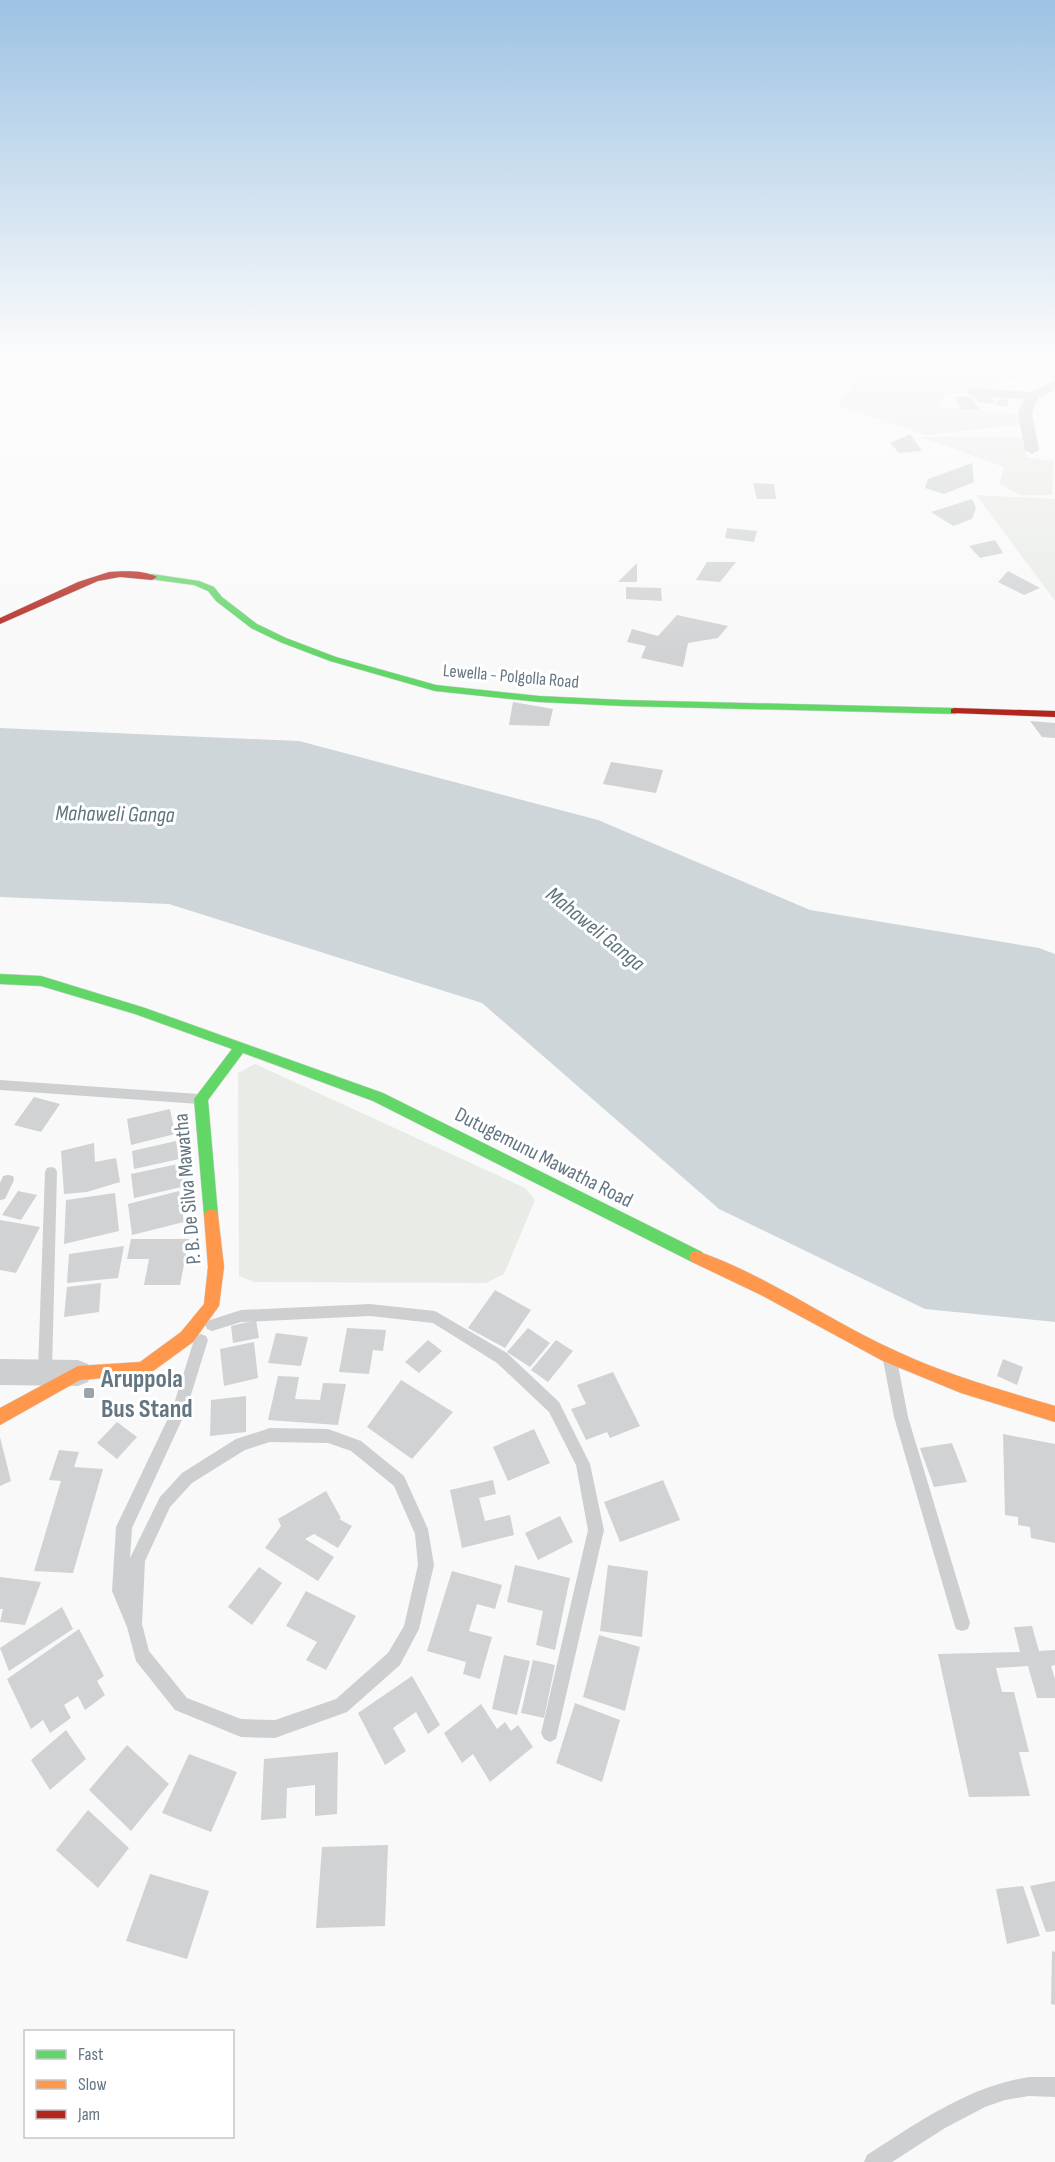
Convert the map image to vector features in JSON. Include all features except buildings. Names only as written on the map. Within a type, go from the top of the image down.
[{"type":"street","name":"Lewella - Polgolla Road","points":[[0,621],[28,611],[89,581],[110,574],[125,574],[203,586],[211,589],[219,599],[254,626],[283,640],[333,659],[435,688],[539,699],[707,707],[1055,714]]},
{"type":"street","name":"Dutugemunu Mawatha Road","points":[[0,980],[41,981],[140,1011],[378,1096],[596,1208],[766,1290],[890,1356],[961,1386],[1055,1414]]},
{"type":"street","name":"P. B. De Silva Mawatha","points":[[211,1306],[216,1267],[201,1099],[240,1048]]},
{"type":"street","points":[[0,1371],[78,1373],[143,1369],[187,1337],[211,1306]]},
{"type":"street","points":[[0,1417],[78,1373]]},
{"type":"lane","points":[[0,1085],[201,1099]]},
{"type":"lane","points":[[45,1371],[51,1172]]},
{"type":"lane","points":[[0,1195],[8,1180]]},
{"type":"lane","points":[[211,1306],[212,1325]]},
{"type":"lane","points":[[134,1624],[137,1560],[165,1502],[187,1478],[241,1444],[270,1435],[328,1436],[356,1446],[399,1481],[423,1534],[426,1564],[411,1629],[394,1659],[341,1706],[274,1729],[241,1728],[181,1704],[142,1654],[134,1624],[120,1592],[124,1527],[179,1411],[198,1344],[212,1325],[241,1316],[370,1310],[435,1317],[502,1358],[554,1407],[583,1464],[596,1530],[550,1733]]},
{"type":"lane","points":[[890,1356],[901,1417],[962,1623]]},
{"type":"lane","points":[[874,2162],[978,2097],[1029,2084],[1055,2087]]},
{"type":"shaded area","points":[[973,456],[1026,456],[1054,461],[1052,495],[1020,495],[999,484],[1004,467]]},
{"type":"shaded area","points":[[976,495],[1055,499],[1055,601]]},
{"type":"shaded area","points":[[255,1064],[525,1188],[535,1200],[504,1274],[486,1283],[254,1282],[239,1276],[238,1073]]},
{"type":"water","name":"Mahaweli Ganga","points":[[0,728],[299,741],[598,820],[810,910],[1039,948],[1055,954],[1055,1322],[925,1309],[719,1209],[482,1003],[169,904],[0,897]]},
{"type":"traffic: fast","points":[[152,577],[196,583],[211,589],[219,599],[254,626],[283,640],[333,659],[435,688],[539,699],[623,703],[955,711]]},
{"type":"traffic: fast","points":[[0,979],[41,981],[140,1011],[378,1097],[697,1257]]},
{"type":"traffic: fast","points":[[211,1215],[201,1099],[240,1048]]},
{"type":"traffic: slow","points":[[0,1417],[78,1373],[143,1369],[187,1337],[211,1306],[216,1267],[211,1215]]},
{"type":"traffic: slow","points":[[697,1257],[766,1290],[889,1356],[961,1386],[1055,1414]]},
{"type":"traffic: jam","points":[[0,621],[95,579],[114,574],[152,577]]},
{"type":"traffic: jam","points":[[955,711],[1055,714]]},
{"type":"place","name":"Aruppola Bus Stand","points":[[89,1393]]}]
